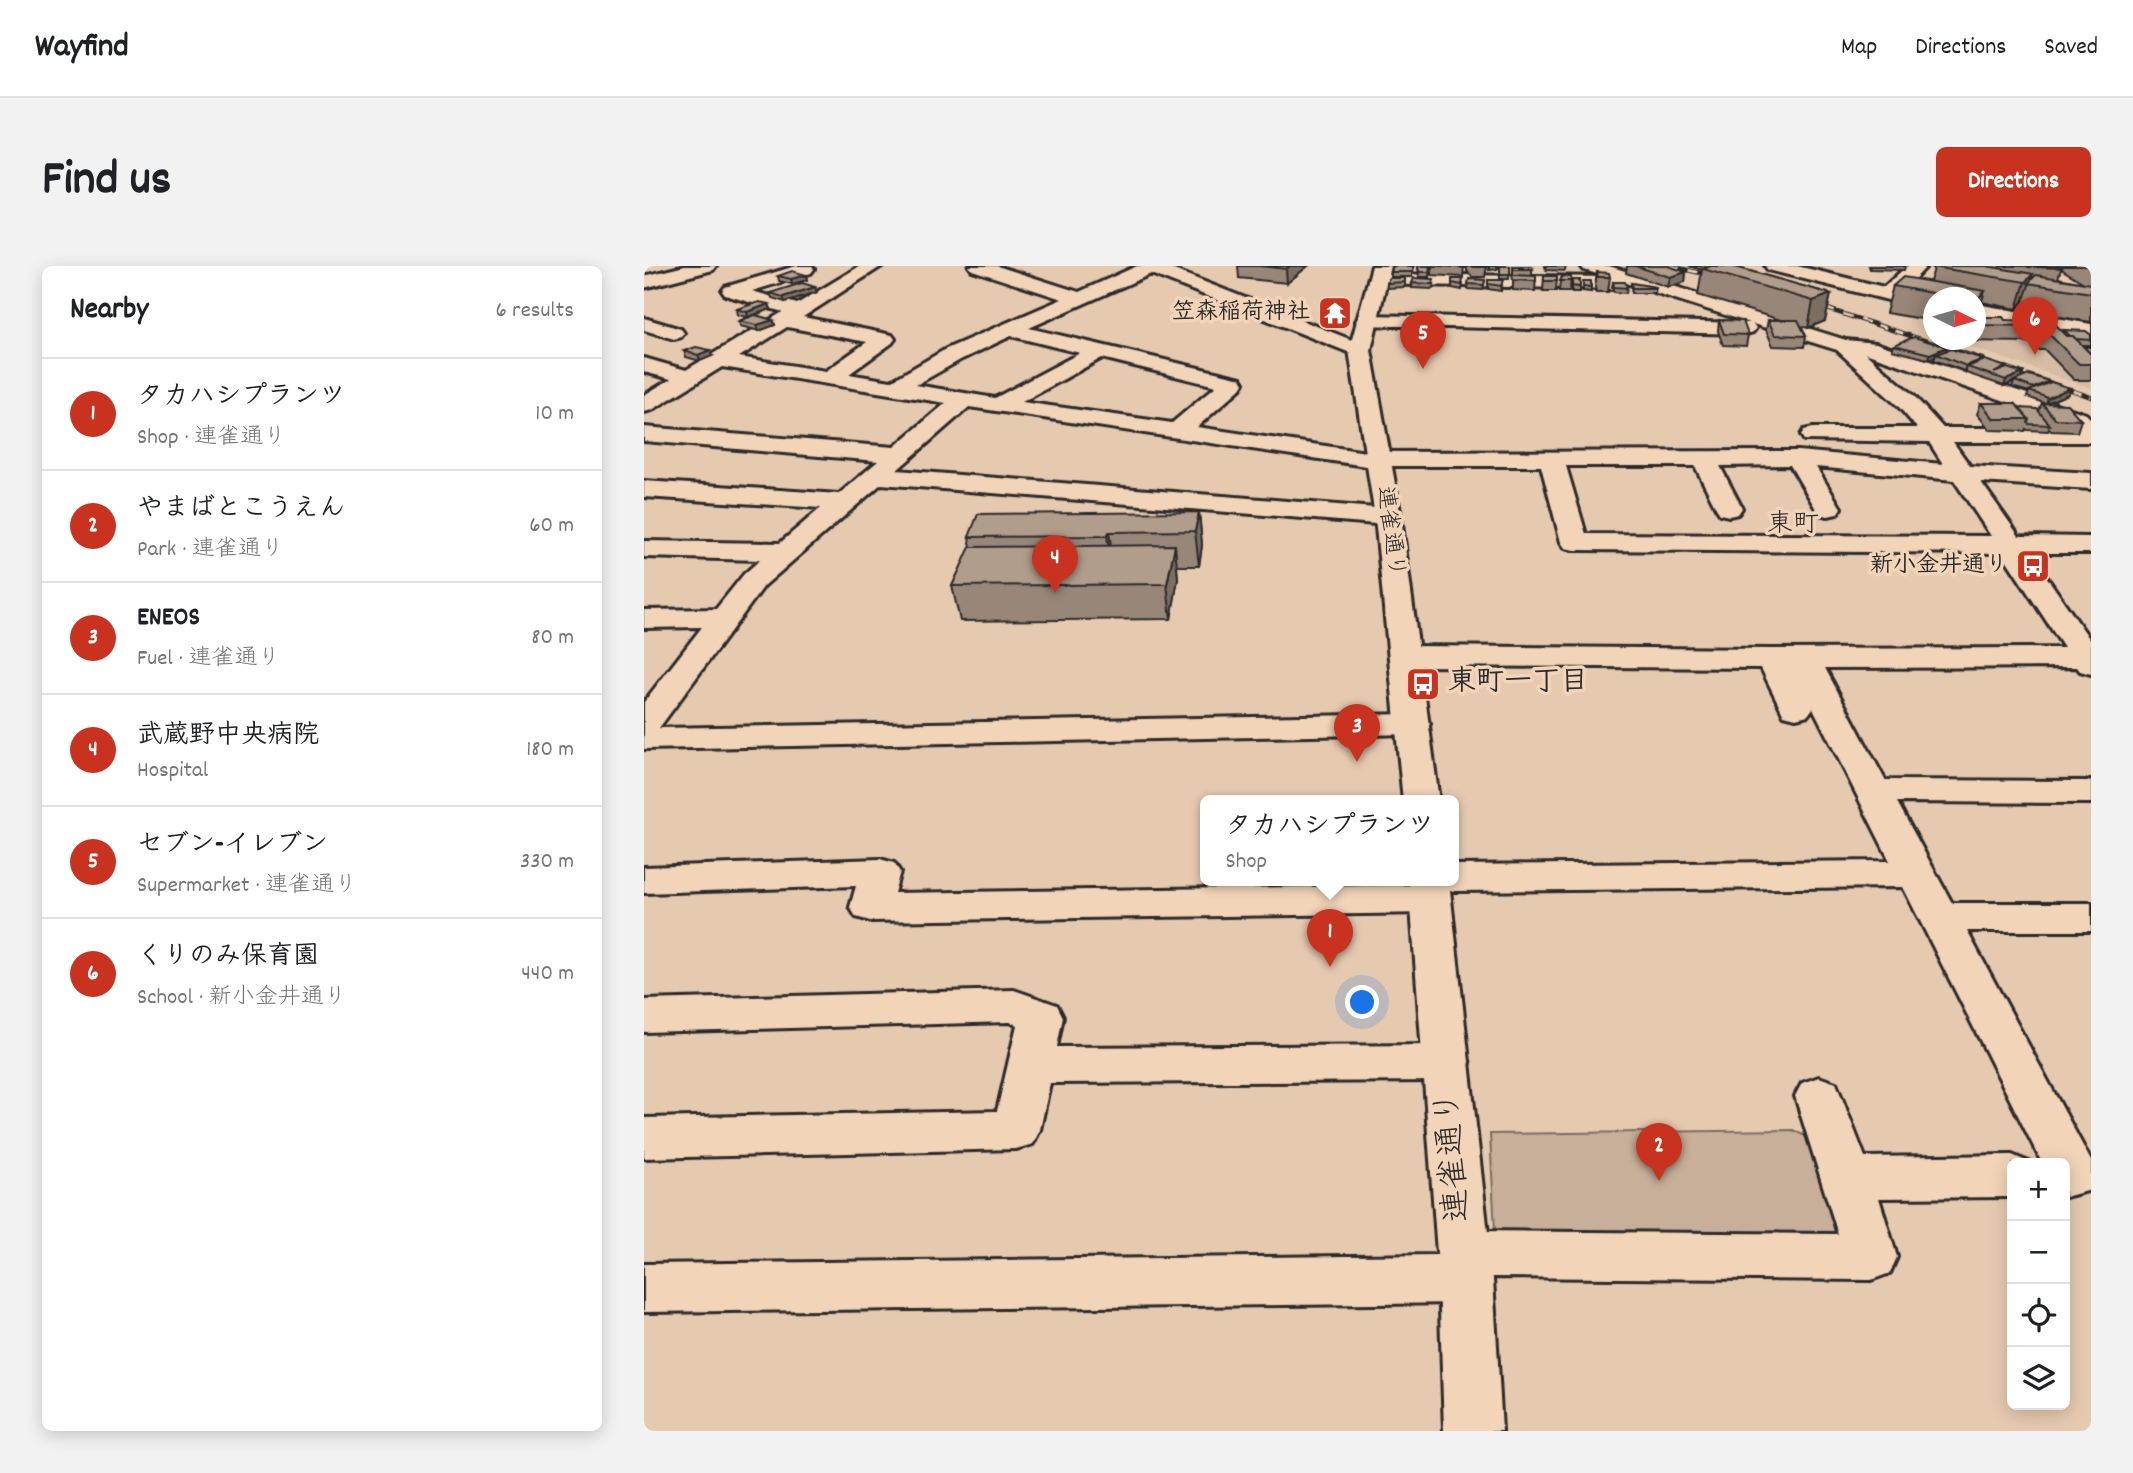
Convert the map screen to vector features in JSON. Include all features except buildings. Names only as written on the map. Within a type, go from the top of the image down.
[{"type":"street","points":[[644,282],[707,266]]},
{"type":"street","points":[[644,405],[873,266]]},
{"type":"street","points":[[978,266],[1079,298]]},
{"type":"street","points":[[1191,283],[1212,266]]},
{"type":"street","points":[[1774,266],[1923,300]]},
{"type":"street","points":[[1888,294],[1918,266]]},
{"type":"street","points":[[896,387],[954,354],[1149,267],[1323,338],[1360,350]]},
{"type":"street","points":[[828,293],[804,268],[732,291],[793,316],[885,339],[830,378]]},
{"type":"street","points":[[1379,273],[1590,272],[1644,294],[1708,303],[1844,346],[1869,347],[2069,415],[2078,419],[2090,432]]},
{"type":"street","name":"連雀通り","points":[[1379,273],[1360,350],[1388,517],[1420,795]]},
{"type":"street","points":[[1441,322],[1443,300]]},
{"type":"street","points":[[1986,312],[2091,331]]},
{"type":"street","points":[[649,319],[674,333]]},
{"type":"street","points":[[1366,321],[1441,322],[1588,334],[1678,335],[1795,329]]},
{"type":"street","points":[[1010,330],[1233,383],[1178,431]]},
{"type":"street","points":[[1844,346],[1906,401],[1937,436],[2090,659]]},
{"type":"street","points":[[998,405],[1099,351]]},
{"type":"street","points":[[720,360],[1344,457],[1379,458],[1487,446],[1554,442],[1709,446],[2090,432]]},
{"type":"street","points":[[644,365],[691,378]]},
{"type":"street","points":[[644,725],[754,580],[965,399]]},
{"type":"street","points":[[1375,432],[1402,433]]},
{"type":"street","points":[[644,434],[900,455]]},
{"type":"street","points":[[1554,442],[1576,542],[2091,545]]},
{"type":"street","points":[[1709,446],[1798,458],[1962,474],[2091,481]]},
{"type":"street","points":[[1709,446],[1729,508]]},
{"type":"street","points":[[1798,458],[1828,508]]},
{"type":"street","points":[[874,476],[1388,517]]},
{"type":"street","points":[[644,489],[845,502]]},
{"type":"street","points":[[644,549],[786,552]]},
{"type":"street","points":[[644,619],[724,618]]},
{"type":"street","points":[[1406,656],[2090,659]]},
{"type":"street","points":[[1788,659],[1796,708]]},
{"type":"street","points":[[1788,659],[1873,791],[2064,1158]]},
{"type":"street","points":[[644,739],[1413,723]]},
{"type":"street","points":[[1873,791],[2091,792]]},
{"type":"street","points":[[644,880],[880,872],[870,907],[1438,886]]},
{"type":"street","points":[[1459,885],[1916,874]]},
{"type":"street","name":"連雀通り","points":[[1438,886],[1447,1063],[1465,1266],[1473,1431]]},
{"type":"street","points":[[1938,917],[2091,917]]},
{"type":"street","points":[[644,1016],[1014,1006],[1041,1017],[1016,1130],[644,1138]]},
{"type":"street","points":[[1031,1065],[1447,1063]]},
{"type":"street","points":[[644,1288],[1871,1257],[1848,1178],[1819,1096]]},
{"type":"street","points":[[1848,1178],[2007,1176]]},
{"type":"shaded area","points":[[2052,334],[2091,371],[2091,388],[1979,350],[1986,350],[1986,338]]},
{"type":"shaded area","points":[[1793,1130],[1811,1139],[1840,1224],[1833,1238],[1495,1232],[1490,1134]]},
{"type":"railway","points":[[1671,266],[1721,278]]},
{"type":"railway","points":[[1809,303],[1982,359]]},
{"type":"railway","points":[[2005,367],[2091,397]]},
{"type":"place","name":"笠森稲荷神社","points":[[1335,313]]},
{"type":"place","name":"くりのみ保育園","points":[[2035,355]]},
{"type":"place","name":"セブン-イレブン","points":[[1423,369]]},
{"type":"place","name":"新小金井通り","points":[[2033,566]]},
{"type":"place","name":"武蔵野中央病院","points":[[1055,593]]},
{"type":"place","name":"東町一丁目","points":[[1423,684]]},
{"type":"place","name":"ENEOS","points":[[1357,762]]},
{"type":"place","name":"タカハシプランツ","points":[[1330,967]]},
{"type":"place","name":"やまばとこうえん","points":[[1659,1181]]},
{"type":"district","name":"東町","points":[[1793,525]]}]
